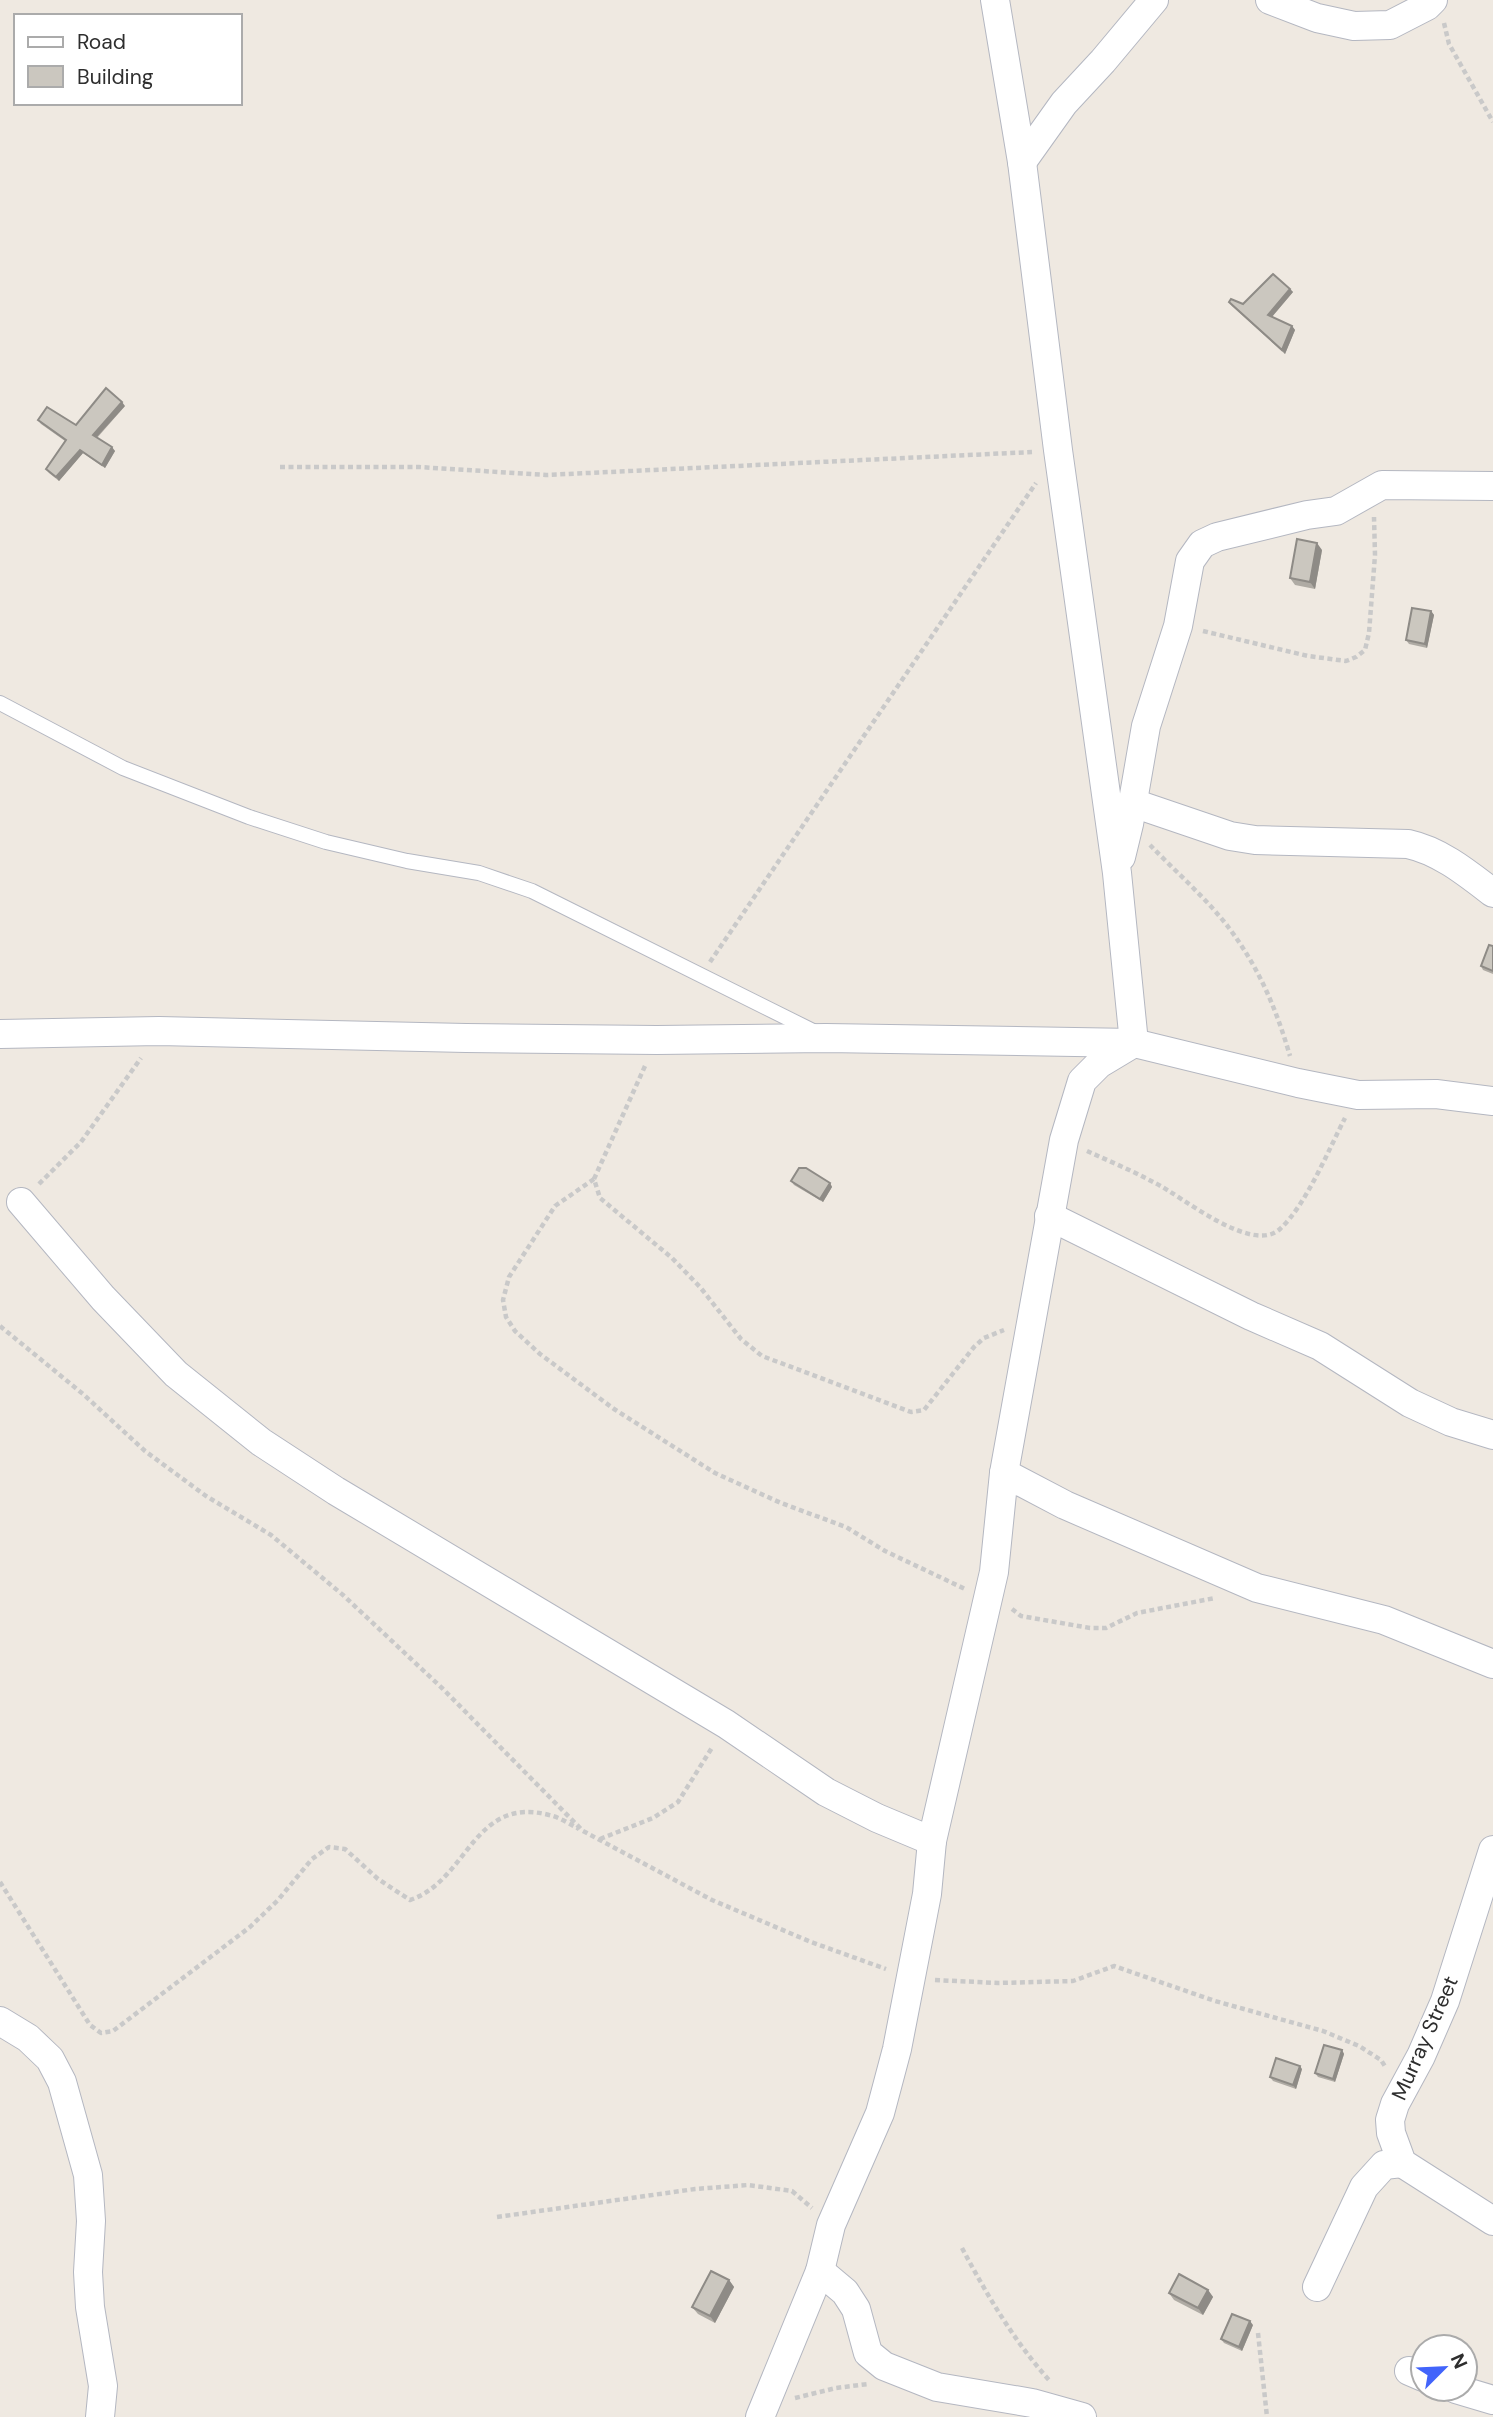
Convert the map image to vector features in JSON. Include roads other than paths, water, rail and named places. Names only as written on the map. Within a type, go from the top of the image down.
[{"type":"street","points":[[995,0],[1022,162],[1058,450],[1117,873],[1134,1043]]},
{"type":"street","points":[[1022,162],[1064,103],[1154,0]]},
{"type":"street","points":[[1270,0],[1317,18],[1354,26],[1390,25],[1426,6],[1437,6]]},
{"type":"street","points":[[1117,873],[1131,813],[1146,726],[1178,626],[1189,561],[1202,544],[1217,537],[1307,515],[1336,511],[1382,485],[1493,486]]},
{"type":"street","points":[[1131,813],[1255,840],[1408,844],[1425,848],[1462,869],[1493,892]]},
{"type":"street","points":[[0,1034],[159,1031],[466,1038],[826,1038],[1134,1043],[1358,1095],[1436,1094],[1493,1101]]},
{"type":"street","points":[[763,2409],[820,2271],[831,2225],[880,2113],[912,1978],[927,1894],[932,1841],[994,1572],[1004,1473],[1064,1140],[1083,1081],[1100,1065],[1134,1043]]},
{"type":"street","points":[[21,1202],[103,1297],[176,1374],[261,1443],[336,1491],[726,1724],[826,1792],[877,1818],[932,1841]]},
{"type":"street","points":[[1049,1216],[1251,1316],[1320,1346],[1410,1404],[1451,1422],[1493,1435]]},
{"type":"street","points":[[1004,1473],[1065,1505],[1257,1588],[1384,1620],[1493,1664]]},
{"type":"street","name":"Murray Street","points":[[1402,2163],[1391,2133],[1390,2120],[1445,2001],[1493,1850]]},
{"type":"street","points":[[0,2021],[28,2038],[50,2059],[62,2082],[85,2164],[91,2221],[88,2272],[90,2308],[103,2386],[100,2417]]},
{"type":"street","points":[[1317,2287],[1364,2187],[1384,2165],[1402,2163],[1493,2221]]},
{"type":"street","points":[[820,2271],[845,2292],[856,2309],[868,2353],[884,2366],[937,2387],[1032,2403],[1079,2415]]},
{"type":"lane","points":[[0,703],[123,768],[250,817],[326,842],[407,861],[479,873],[532,891],[826,1038]]}]
